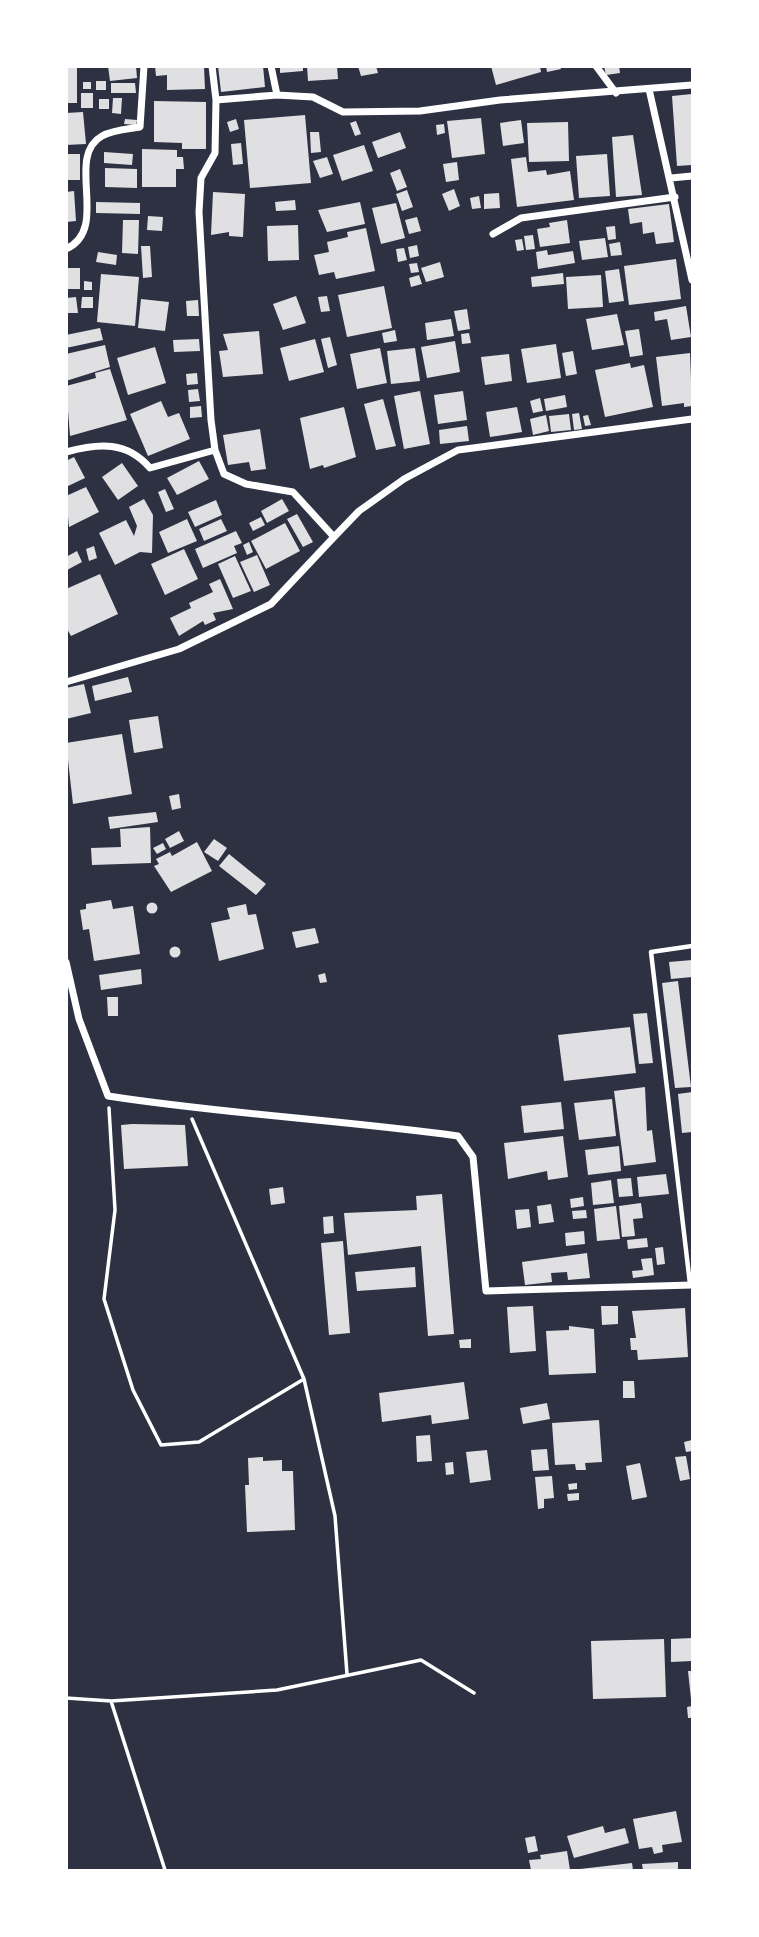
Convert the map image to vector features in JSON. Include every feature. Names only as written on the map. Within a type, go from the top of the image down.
[{"type":"street","points":[[66,249],[75,245],[87,227],[86,172],[90,149],[101,136],[140,127],[144,66]]},
{"type":"street","points":[[212,66],[216,100],[215,153],[201,178],[200,212],[211,420],[215,450],[224,474],[246,484],[293,492],[334,537]]},
{"type":"street","points":[[271,66],[277,95]]},
{"type":"street","points":[[596,66],[616,93]]},
{"type":"street","points":[[216,100],[277,95],[313,97],[343,112],[420,111],[500,100],[692,85]]},
{"type":"street","points":[[649,89],[671,177],[692,280]]},
{"type":"street","points":[[671,177],[692,176]]},
{"type":"street","points":[[493,234],[521,218],[675,198]]},
{"type":"street","points":[[66,682],[179,649],[271,604],[359,511],[404,479],[458,450],[692,419]]},
{"type":"street","points":[[66,452],[86,447],[120,445],[140,456],[150,468],[215,450]]},
{"type":"street","points":[[66,962],[79,1019],[108,1096],[187,1108],[383,1125],[458,1136],[473,1157],[486,1291],[691,1285]]},
{"type":"lane","points":[[691,1285],[650,952],[692,946]]},
{"type":"path","points":[[108,1096],[115,1210],[104,1299],[133,1390],[161,1444],[199,1441],[304,1379]]},
{"type":"path","points":[[187,1108],[304,1379],[335,1516],[347,1674]]},
{"type":"path","points":[[66,1698],[111,1701],[277,1690],[421,1660],[474,1693]]},
{"type":"path","points":[[111,1701],[164,1871]]},
{"type":"building","points":[[108,66],[136,66],[137,78],[110,81]]},
{"type":"building","points":[[155,66],[204,66],[205,89],[167,90],[167,75],[156,76]]},
{"type":"building","points":[[218,66],[263,66],[265,87],[221,92]]},
{"type":"building","points":[[280,66],[303,66],[303,71],[280,73]]},
{"type":"building","points":[[307,66],[337,66],[338,79],[308,81]]},
{"type":"building","points":[[358,66],[376,66],[378,73],[361,76]]},
{"type":"building","points":[[491,66],[540,66],[541,72],[496,85]]},
{"type":"building","points":[[546,66],[560,66],[561,69],[547,72]]},
{"type":"building","points":[[604,66],[619,66],[620,73],[606,75]]},
{"type":"building","points":[[66,68],[77,68],[77,103],[66,103]]},
{"type":"building","points":[[96,81],[106,81],[106,90],[96,90]]},
{"type":"building","points":[[83,82],[91,82],[91,89],[83,89]]},
{"type":"building","points":[[111,83],[135,83],[136,93],[111,93]]},
{"type":"building","points":[[81,93],[93,93],[93,108],[81,108]]},
{"type":"building","points":[[692,94],[692,165],[677,166],[672,96]]},
{"type":"building","points":[[113,98],[122,98],[121,114],[112,113]]},
{"type":"building","points":[[99,99],[109,99],[109,109],[99,109]]},
{"type":"building","points":[[154,101],[206,102],[206,149],[182,149],[182,143],[154,142]]},
{"type":"building","points":[[83,112],[86,144],[66,145],[66,113]]},
{"type":"building","points":[[305,115],[311,183],[250,188],[244,120]]},
{"type":"building","points":[[481,118],[485,154],[452,158],[447,121]]},
{"type":"building","points":[[125,119],[137,120],[136,125],[124,124]]},
{"type":"building","points":[[236,119],[239,129],[230,132],[227,122]]},
{"type":"building","points":[[521,120],[524,143],[503,146],[500,123]]},
{"type":"building","points":[[356,121],[361,134],[355,136],[350,123]]},
{"type":"building","points":[[568,122],[569,161],[529,162],[527,123]]},
{"type":"building","points":[[444,124],[445,133],[437,135],[436,125]]},
{"type":"building","points":[[310,132],[319,132],[321,152],[311,153]]},
{"type":"building","points":[[400,132],[406,148],[378,158],[372,142]]},
{"type":"building","points":[[633,135],[642,195],[616,197],[612,137]]},
{"type":"building","points":[[241,143],[243,164],[233,165],[231,144]]},
{"type":"building","points":[[364,145],[373,171],[342,181],[333,155]]},
{"type":"building","points":[[142,149],[177,150],[177,157],[183,157],[184,169],[176,169],[176,187],[142,187]]},
{"type":"building","points":[[104,152],[133,154],[132,165],[104,163]]},
{"type":"building","points":[[66,154],[80,154],[80,180],[66,180]]},
{"type":"building","points":[[607,154],[610,196],[579,198],[576,156]]},
{"type":"building","points":[[327,157],[333,174],[320,178],[313,161]]},
{"type":"building","points":[[526,157],[528,172],[546,170],[547,175],[570,171],[574,200],[517,207],[511,159]]},
{"type":"building","points":[[457,162],[459,180],[446,182],[443,164]]},
{"type":"building","points":[[105,168],[137,169],[137,188],[105,187]]},
{"type":"building","points":[[400,169],[407,187],[397,191],[390,173]]},
{"type":"building","points":[[454,189],[460,206],[449,211],[442,194]]},
{"type":"building","points":[[407,190],[413,207],[402,211],[396,194]]},
{"type":"building","points":[[74,191],[76,221],[66,222],[66,192]]},
{"type":"building","points":[[213,192],[245,194],[243,237],[229,236],[229,232],[211,235]]},
{"type":"building","points":[[499,193],[500,208],[484,209],[484,194]]},
{"type":"building","points":[[479,196],[481,208],[472,209],[470,198]]},
{"type":"building","points":[[295,200],[296,210],[276,211],[275,202]]},
{"type":"building","points":[[96,202],[140,203],[140,214],[96,213]]},
{"type":"building","points":[[360,202],[365,224],[327,232],[318,210]]},
{"type":"building","points":[[396,203],[405,238],[381,244],[372,208]]},
{"type":"building","points":[[669,204],[674,242],[656,244],[654,232],[643,234],[642,222],[630,224],[628,209]]},
{"type":"building","points":[[148,216],[163,217],[162,231],[147,230]]},
{"type":"building","points":[[417,217],[421,231],[409,234],[405,220]]},
{"type":"building","points":[[123,220],[139,220],[138,254],[122,253]]},
{"type":"building","points":[[567,220],[570,243],[540,247],[537,229],[550,227],[549,223]]},
{"type":"building","points":[[298,225],[299,260],[268,261],[267,226]]},
{"type":"building","points":[[615,226],[616,239],[608,240],[606,227]]},
{"type":"building","points":[[366,228],[375,271],[336,279],[334,272],[319,275],[314,255],[329,252],[327,242],[348,237],[347,232]]},
{"type":"building","points":[[533,235],[535,249],[526,250],[524,236]]},
{"type":"building","points":[[605,238],[608,257],[582,260],[579,241]]},
{"type":"building","points":[[522,239],[524,250],[517,251],[515,240]]},
{"type":"building","points":[[620,242],[622,255],[611,256],[609,244]]},
{"type":"building","points":[[417,245],[419,256],[410,258],[408,247]]},
{"type":"building","points":[[141,246],[150,246],[152,277],[143,278]]},
{"type":"building","points":[[404,248],[407,260],[398,262],[396,249]]},
{"type":"building","points":[[547,250],[548,255],[573,251],[575,263],[538,269],[536,252]]},
{"type":"building","points":[[98,252],[117,255],[116,265],[96,262]]},
{"type":"building","points":[[676,259],[681,299],[629,305],[624,266]]},
{"type":"building","points":[[440,262],[444,277],[426,282],[421,268]]},
{"type":"building","points":[[417,263],[419,272],[411,273],[409,264]]},
{"type":"building","points":[[66,268],[80,268],[80,289],[66,289]]},
{"type":"building","points":[[619,269],[624,301],[609,303],[605,271]]},
{"type":"building","points":[[563,273],[564,284],[532,287],[531,277]]},
{"type":"building","points":[[101,274],[139,277],[135,326],[97,322]]},
{"type":"building","points":[[419,275],[422,284],[411,287],[409,278]]},
{"type":"building","points":[[601,275],[603,307],[568,309],[566,277]]},
{"type":"building","points":[[84,281],[92,282],[92,290],[84,290]]},
{"type":"building","points":[[384,286],[392,328],[347,337],[338,295]]},
{"type":"building","points":[[296,296],[306,323],[283,330],[273,304]]},
{"type":"building","points":[[327,296],[330,311],[321,312],[318,297]]},
{"type":"building","points":[[76,297],[78,313],[66,313],[66,298]]},
{"type":"building","points":[[82,297],[93,297],[93,308],[81,308]]},
{"type":"building","points":[[141,299],[169,302],[165,331],[138,328]]},
{"type":"building","points":[[198,300],[199,316],[187,316],[186,301]]},
{"type":"building","points":[[686,306],[691,337],[671,340],[667,319],[655,321],[654,312]]},
{"type":"building","points":[[467,309],[470,329],[458,331],[454,311]]},
{"type":"building","points":[[617,314],[624,345],[592,350],[586,319]]},
{"type":"building","points":[[451,319],[454,336],[427,340],[425,323]]},
{"type":"building","points":[[100,328],[103,340],[66,348],[66,335]]},
{"type":"building","points":[[639,329],[643,355],[630,357],[625,331]]},
{"type":"building","points":[[395,330],[397,341],[384,343],[382,333]]},
{"type":"building","points":[[259,331],[263,374],[223,377],[219,351],[228,350],[223,334]]},
{"type":"building","points":[[469,333],[471,343],[462,344],[461,334]]},
{"type":"building","points":[[330,337],[337,365],[328,368],[321,339]]},
{"type":"building","points":[[199,339],[200,351],[174,352],[173,340]]},
{"type":"building","points":[[315,339],[324,372],[289,381],[280,348]]},
{"type":"building","points":[[455,341],[460,372],[427,378],[421,347]]},
{"type":"building","points":[[556,344],[561,378],[527,383],[521,349]]},
{"type":"building","points":[[105,345],[110,367],[66,381],[66,354]]},
{"type":"building","points":[[155,347],[166,383],[128,395],[117,358]]},
{"type":"building","points":[[380,348],[387,383],[357,389],[350,354]]},
{"type":"building","points":[[415,348],[420,381],[391,384],[387,351]]},
{"type":"building","points":[[573,351],[577,374],[566,376],[562,353]]},
{"type":"building","points":[[690,353],[692,406],[684,407],[684,403],[662,406],[656,357]]},
{"type":"building","points":[[509,354],[512,381],[485,385],[481,357]]},
{"type":"building","points":[[630,363],[631,368],[644,365],[653,407],[605,417],[595,370]]},
{"type":"building","points":[[110,369],[127,420],[70,436],[66,386],[96,378],[95,373]]},
{"type":"building","points":[[197,373],[198,384],[187,385],[186,374]]},
{"type":"building","points":[[198,389],[200,401],[189,402],[188,390]]},
{"type":"building","points":[[420,391],[430,444],[404,449],[394,396]]},
{"type":"building","points":[[463,391],[467,420],[438,424],[434,395]]},
{"type":"building","points":[[565,395],[567,407],[546,411],[544,399]]},
{"type":"building","points":[[540,398],[543,411],[533,413],[530,401]]},
{"type":"building","points":[[383,399],[396,446],[376,450],[364,404]]},
{"type":"building","points":[[161,401],[168,417],[179,413],[190,439],[148,456],[130,414]]},
{"type":"building","points":[[201,406],[202,417],[190,418],[190,407]]},
{"type":"building","points":[[344,407],[356,457],[324,468],[323,465],[310,469],[300,418]]},
{"type":"building","points":[[517,407],[522,432],[490,437],[486,412]]},
{"type":"building","points":[[579,413],[582,429],[574,430],[572,414]]},
{"type":"building","points":[[569,414],[571,430],[551,432],[549,416]]},
{"type":"building","points":[[546,415],[549,431],[533,435],[530,419]]},
{"type":"building","points":[[588,415],[591,425],[585,426],[583,416]]},
{"type":"building","points":[[467,426],[469,441],[440,444],[439,430]]},
{"type":"building","points":[[260,429],[266,469],[251,471],[249,462],[228,465],[223,435]]},
{"type":"building","points":[[74,457],[85,478],[66,487],[66,461]]},
{"type":"building","points":[[199,461],[209,479],[177,495],[167,478]]},
{"type":"building","points":[[122,463],[138,486],[118,500],[102,477]]},
{"type":"building","points":[[86,487],[99,512],[69,527],[66,496]]},
{"type":"building","points":[[165,489],[174,509],[166,512],[158,492]]},
{"type":"building","points":[[144,499],[153,515],[152,553],[140,552],[115,565],[99,533],[126,520],[134,536],[137,526],[129,507]]},
{"type":"building","points":[[282,499],[289,511],[267,523],[261,511]]},
{"type":"building","points":[[216,500],[222,515],[195,527],[188,512]]},
{"type":"building","points":[[297,514],[313,542],[303,547],[287,519]]},
{"type":"building","points":[[261,517],[265,525],[253,531],[249,523]]},
{"type":"building","points":[[187,519],[197,541],[168,553],[159,532]]},
{"type":"building","points":[[221,519],[227,531],[204,541],[199,529]]},
{"type":"building","points":[[285,523],[300,551],[266,569],[251,541]]},
{"type":"building","points":[[236,531],[242,543],[234,546],[237,553],[203,568],[195,549]]},
{"type":"building","points":[[249,542],[253,552],[247,555],[243,545]]},
{"type":"building","points":[[94,546],[97,558],[89,561],[86,549]]},
{"type":"building","points":[[184,549],[198,579],[165,595],[151,564]]},
{"type":"building","points":[[77,551],[82,562],[67,570],[66,557]]},
{"type":"building","points":[[257,555],[270,585],[254,592],[240,562]]},
{"type":"building","points":[[235,556],[251,591],[233,598],[218,564]]},
{"type":"building","points":[[100,574],[118,614],[71,636],[66,627],[66,589]]},
{"type":"building","points":[[220,579],[233,609],[213,613],[216,620],[205,625],[203,621],[179,636],[170,618],[191,608],[189,603],[213,592],[209,584]]},
{"type":"building","points":[[128,677],[132,692],[95,701],[92,686]]},
{"type":"building","points":[[84,684],[91,713],[66,719],[66,688]]},
{"type":"building","points":[[158,716],[163,748],[134,753],[129,720]]},
{"type":"building","points":[[122,734],[132,794],[73,804],[66,743]]},
{"type":"building","points":[[179,794],[181,808],[172,810],[169,796]]},
{"type":"building","points":[[156,812],[158,822],[110,829],[108,817]]},
{"type":"building","points":[[150,827],[151,863],[92,865],[91,848],[121,847],[120,829]]},
{"type":"building","points":[[179,831],[184,841],[170,848],[165,839]]},
{"type":"building","points":[[214,839],[227,848],[218,861],[204,852]]},
{"type":"building","points":[[197,842],[212,871],[171,892],[154,866],[159,864],[156,859],[170,852],[172,856]]},
{"type":"building","points":[[163,843],[166,849],[157,854],[153,848]]},
{"type":"building","points":[[229,854],[266,884],[256,895],[219,866]]},
{"type":"building","points":[[111,900],[113,909],[133,906],[140,954],[94,961],[89,929],[83,930],[80,910],[86,909],[86,904]]},
{"type":"building","points":[[152,903],[156,904],[156,912],[152,913],[148,912],[147,908],[148,904]]},
{"type":"building","points":[[246,904],[248,915],[256,914],[264,949],[219,961],[211,923],[230,919],[227,908]]},
{"type":"building","points":[[315,928],[319,943],[296,948],[292,932]]},
{"type":"building","points":[[175,947],[179,948],[179,956],[175,957],[171,956],[170,952],[171,948]]},
{"type":"building","points":[[692,960],[692,977],[671,979],[669,962]]},
{"type":"building","points":[[141,969],[142,984],[101,990],[99,975]]},
{"type":"building","points":[[325,973],[327,982],[320,983],[318,975]]},
{"type":"building","points":[[678,981],[691,1087],[675,1088],[662,983]]},
{"type":"building","points":[[107,997],[118,997],[118,1016],[108,1016]]},
{"type":"building","points":[[647,1013],[653,1063],[639,1064],[633,1014]]},
{"type":"building","points":[[630,1027],[636,1073],[564,1081],[558,1035]]},
{"type":"building","points":[[645,1087],[647,1131],[652,1130],[656,1162],[624,1166],[614,1091]]},
{"type":"building","points":[[692,1092],[692,1132],[682,1133],[678,1094]]},
{"type":"building","points":[[612,1099],[616,1136],[579,1140],[574,1103]]},
{"type":"building","points":[[561,1102],[564,1129],[524,1133],[521,1106]]},
{"type":"building","points":[[121,1125],[185,1125],[188,1166],[124,1169]]},
{"type":"building","points":[[563,1136],[568,1177],[548,1180],[547,1171],[508,1179],[504,1143]]},
{"type":"building","points":[[619,1146],[621,1171],[588,1175],[585,1150]]},
{"type":"building","points":[[666,1174],[669,1194],[639,1197],[637,1177]]},
{"type":"building","points":[[631,1178],[633,1196],[619,1197],[617,1179]]},
{"type":"building","points":[[611,1180],[614,1203],[593,1205],[591,1183]]},
{"type":"building","points":[[283,1187],[285,1203],[271,1205],[269,1189]]},
{"type":"building","points":[[442,1194],[454,1334],[428,1336],[421,1246],[348,1255],[344,1213],[417,1210],[416,1196]]},
{"type":"building","points":[[583,1197],[584,1206],[571,1208],[570,1199]]},
{"type":"building","points":[[641,1203],[643,1218],[633,1219],[635,1236],[622,1237],[619,1206]]},
{"type":"building","points":[[551,1204],[554,1222],[539,1224],[537,1206]]},
{"type":"building","points":[[616,1206],[620,1239],[597,1241],[594,1209]]},
{"type":"building","points":[[529,1209],[531,1227],[517,1229],[515,1210]]},
{"type":"building","points":[[586,1210],[587,1218],[573,1219],[572,1211]]},
{"type":"building","points":[[333,1216],[334,1233],[324,1234],[323,1217]]},
{"type":"building","points":[[584,1231],[585,1244],[566,1246],[565,1233]]},
{"type":"building","points":[[647,1238],[648,1247],[628,1249],[627,1240]]},
{"type":"building","points":[[343,1241],[350,1333],[329,1335],[321,1243]]},
{"type":"building","points":[[663,1247],[665,1264],[657,1265],[655,1248]]},
{"type":"building","points":[[587,1253],[590,1278],[568,1280],[567,1272],[551,1273],[552,1282],[525,1285],[522,1262]]},
{"type":"building","points":[[652,1258],[654,1275],[633,1278],[632,1271],[643,1270],[641,1259]]},
{"type":"building","points":[[415,1267],[416,1287],[357,1291],[355,1272]]},
{"type":"building","points":[[533,1306],[536,1351],[510,1353],[507,1307]]},
{"type":"building","points":[[601,1306],[618,1306],[618,1324],[602,1325]]},
{"type":"building","points":[[685,1308],[688,1357],[638,1360],[637,1350],[631,1350],[630,1338],[636,1338],[632,1311]]},
{"type":"building","points":[[569,1326],[594,1329],[596,1373],[549,1375],[546,1331],[569,1330]]},
{"type":"building","points":[[471,1339],[471,1348],[460,1348],[459,1340]]},
{"type":"building","points":[[623,1381],[634,1381],[635,1398],[623,1398]]},
{"type":"building","points":[[464,1382],[469,1419],[432,1424],[431,1415],[382,1422],[379,1393]]},
{"type":"building","points":[[547,1403],[550,1419],[523,1424],[520,1408]]},
{"type":"building","points":[[599,1420],[602,1462],[585,1463],[586,1470],[576,1470],[575,1464],[555,1465],[552,1423]]},
{"type":"building","points":[[430,1435],[432,1461],[417,1462],[416,1436]]},
{"type":"building","points":[[692,1440],[692,1451],[686,1452],[684,1442]]},
{"type":"building","points":[[547,1449],[549,1470],[533,1471],[531,1450]]},
{"type":"building","points":[[487,1450],[491,1480],[470,1483],[466,1452]]},
{"type":"building","points":[[686,1456],[690,1479],[680,1481],[675,1457]]},
{"type":"building","points":[[263,1457],[263,1461],[282,1460],[282,1471],[293,1471],[295,1530],[247,1532],[245,1485],[249,1485],[248,1458]]},
{"type":"building","points":[[453,1462],[454,1474],[446,1475],[445,1463]]},
{"type":"building","points":[[640,1463],[647,1497],[632,1500],[626,1466]]},
{"type":"building","points":[[552,1476],[554,1498],[544,1499],[544,1508],[538,1509],[535,1477]]},
{"type":"building","points":[[577,1483],[577,1489],[569,1490],[568,1484]]},
{"type":"building","points":[[579,1493],[579,1500],[568,1501],[567,1494]]},
{"type":"building","points":[[692,1638],[692,1661],[671,1662],[671,1639]]},
{"type":"building","points":[[664,1639],[666,1697],[593,1699],[591,1641]]},
{"type":"building","points":[[688,1671],[692,1671],[692,1699],[691,1699]]},
{"type":"building","points":[[692,1706],[692,1718],[688,1718],[687,1707]]},
{"type":"building","points":[[676,1811],[682,1842],[662,1845],[663,1852],[654,1854],[652,1847],[639,1849],[633,1819]]},
{"type":"building","points":[[603,1826],[605,1833],[625,1828],[629,1843],[574,1858],[567,1836]]},
{"type":"building","points":[[535,1836],[538,1851],[528,1853],[525,1838]]},
{"type":"building","points":[[567,1851],[570,1870],[531,1870],[529,1860],[541,1859],[540,1855]]},
{"type":"building","points":[[678,1862],[678,1870],[643,1870],[642,1864]]},
{"type":"building","points":[[632,1863],[633,1870],[580,1869]]}]
